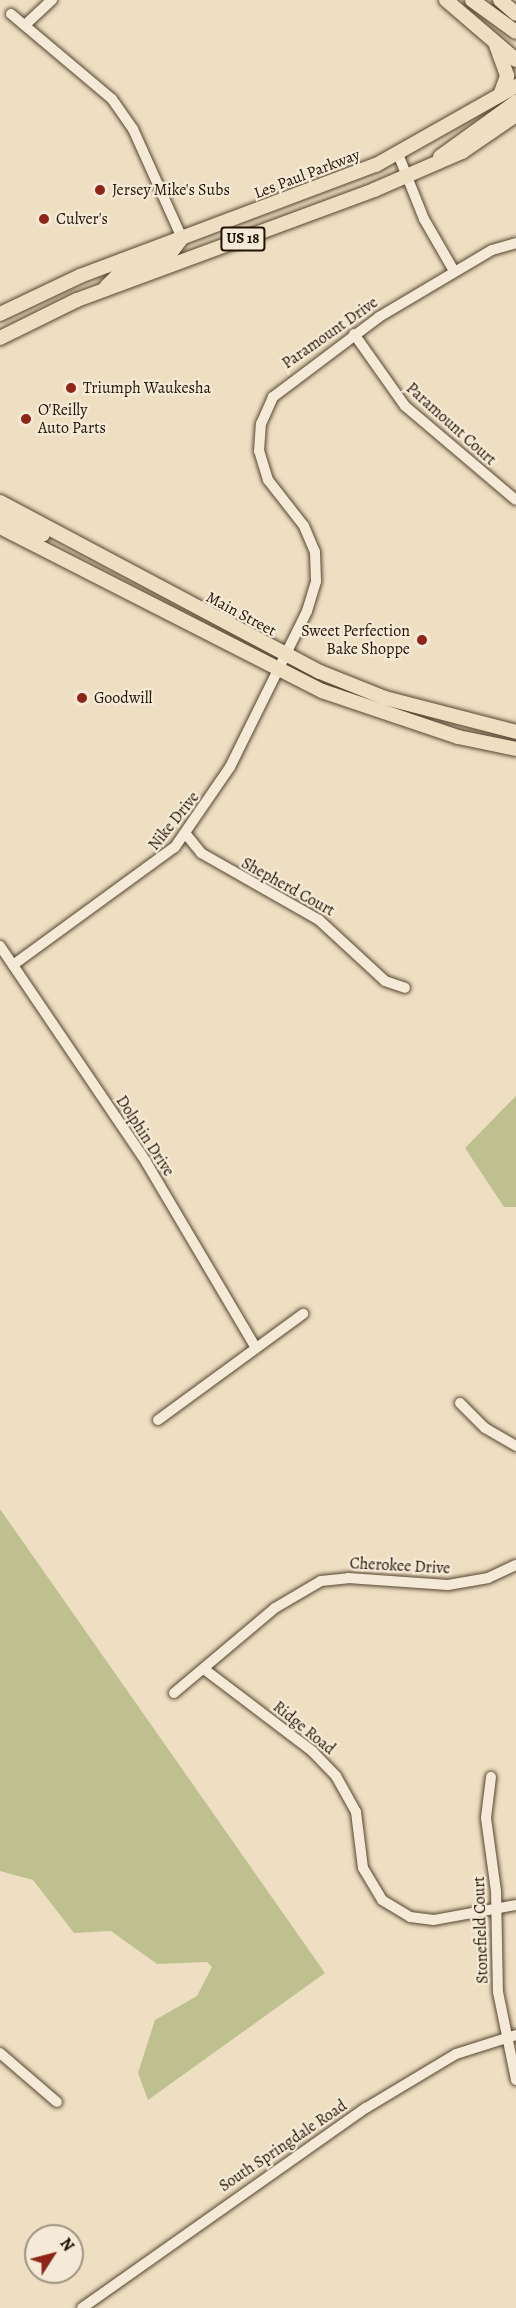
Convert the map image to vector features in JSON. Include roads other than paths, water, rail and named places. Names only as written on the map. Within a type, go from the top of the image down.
[{"type":"main road","points":[[446,0],[516,60]]},
{"type":"main road","points":[[472,0],[516,32]]},
{"type":"main road","points":[[500,0],[516,14]]},
{"type":"main road","points":[[495,42],[507,76],[500,96]]},
{"type":"main road","name":"Les Paul Parkway","points":[[0,314],[60,284],[291,199],[398,154],[516,86]]},
{"type":"main road","points":[[432,165],[516,102]]},
{"type":"main road","points":[[486,138],[516,115]]},
{"type":"main road","name":"US 18","points":[[0,338],[104,290],[406,177],[516,123]]},
{"type":"main road","points":[[192,258],[204,237],[274,211],[291,199]]},
{"type":"main road","points":[[104,290],[119,274],[169,255],[182,238]]},
{"type":"main road","name":"Main Street","points":[[0,502],[90,553],[283,655],[439,714],[516,732]]},
{"type":"main road","points":[[0,515],[90,553]]},
{"type":"main road","name":"Main Street","points":[[0,527],[276,671],[376,711],[516,749]]},
{"type":"main road","points":[[376,711],[385,705],[420,716],[439,714]]},
{"type":"street","points":[[25,25],[52,0]]},
{"type":"street","points":[[11,14],[104,89],[124,114],[182,238]]},
{"type":"street","points":[[398,154],[406,177],[454,271]]},
{"type":"street","name":"Paramount Drive","points":[[276,671],[307,612],[317,560],[308,532],[264,472],[261,424],[273,396],[289,379],[354,334],[454,271],[516,243]]},
{"type":"street","name":"Paramount Court","points":[[354,334],[405,406],[516,500]]},
{"type":"street","name":"Nike Drive","points":[[13,965],[151,870],[185,833],[230,767],[276,671]]},
{"type":"street","name":"Shepherd Court","points":[[185,833],[201,853],[319,920],[385,981],[405,988]]},
{"type":"street","name":"Dolphin Drive","points":[[0,946],[146,1162],[256,1348]]},
{"type":"street","points":[[158,1420],[303,1314]]},
{"type":"street","points":[[460,1403],[485,1428],[516,1446]]},
{"type":"street","name":"Cherokee Drive","points":[[174,1693],[275,1608],[321,1581],[348,1578],[448,1585],[488,1578],[516,1565]]},
{"type":"street","name":"Ridge Road","points":[[204,1669],[336,1776],[356,1812],[363,1868],[382,1900],[421,1919],[497,1910],[516,1905]]},
{"type":"street","name":"Stonefield Court","points":[[491,1777],[486,1818],[497,1910],[498,1992],[511,2036],[516,2080]]},
{"type":"street","name":"South Springdale Road","points":[[81,2308],[366,2108],[456,2054],[511,2036]]},
{"type":"street","points":[[0,2053],[57,2102]]},
{"type":"place","name":"Jersey Mike's Subs","points":[[100,190]]},
{"type":"place","name":"Culver's","points":[[44,219]]},
{"type":"place","name":"Triumph Waukesha","points":[[71,388]]},
{"type":"place","name":"O'Reilly Auto Parts","points":[[26,419]]},
{"type":"place","name":"Sweet Perfection Bake Shoppe","points":[[422,640]]},
{"type":"place","name":"Goodwill","points":[[82,698]]}]
